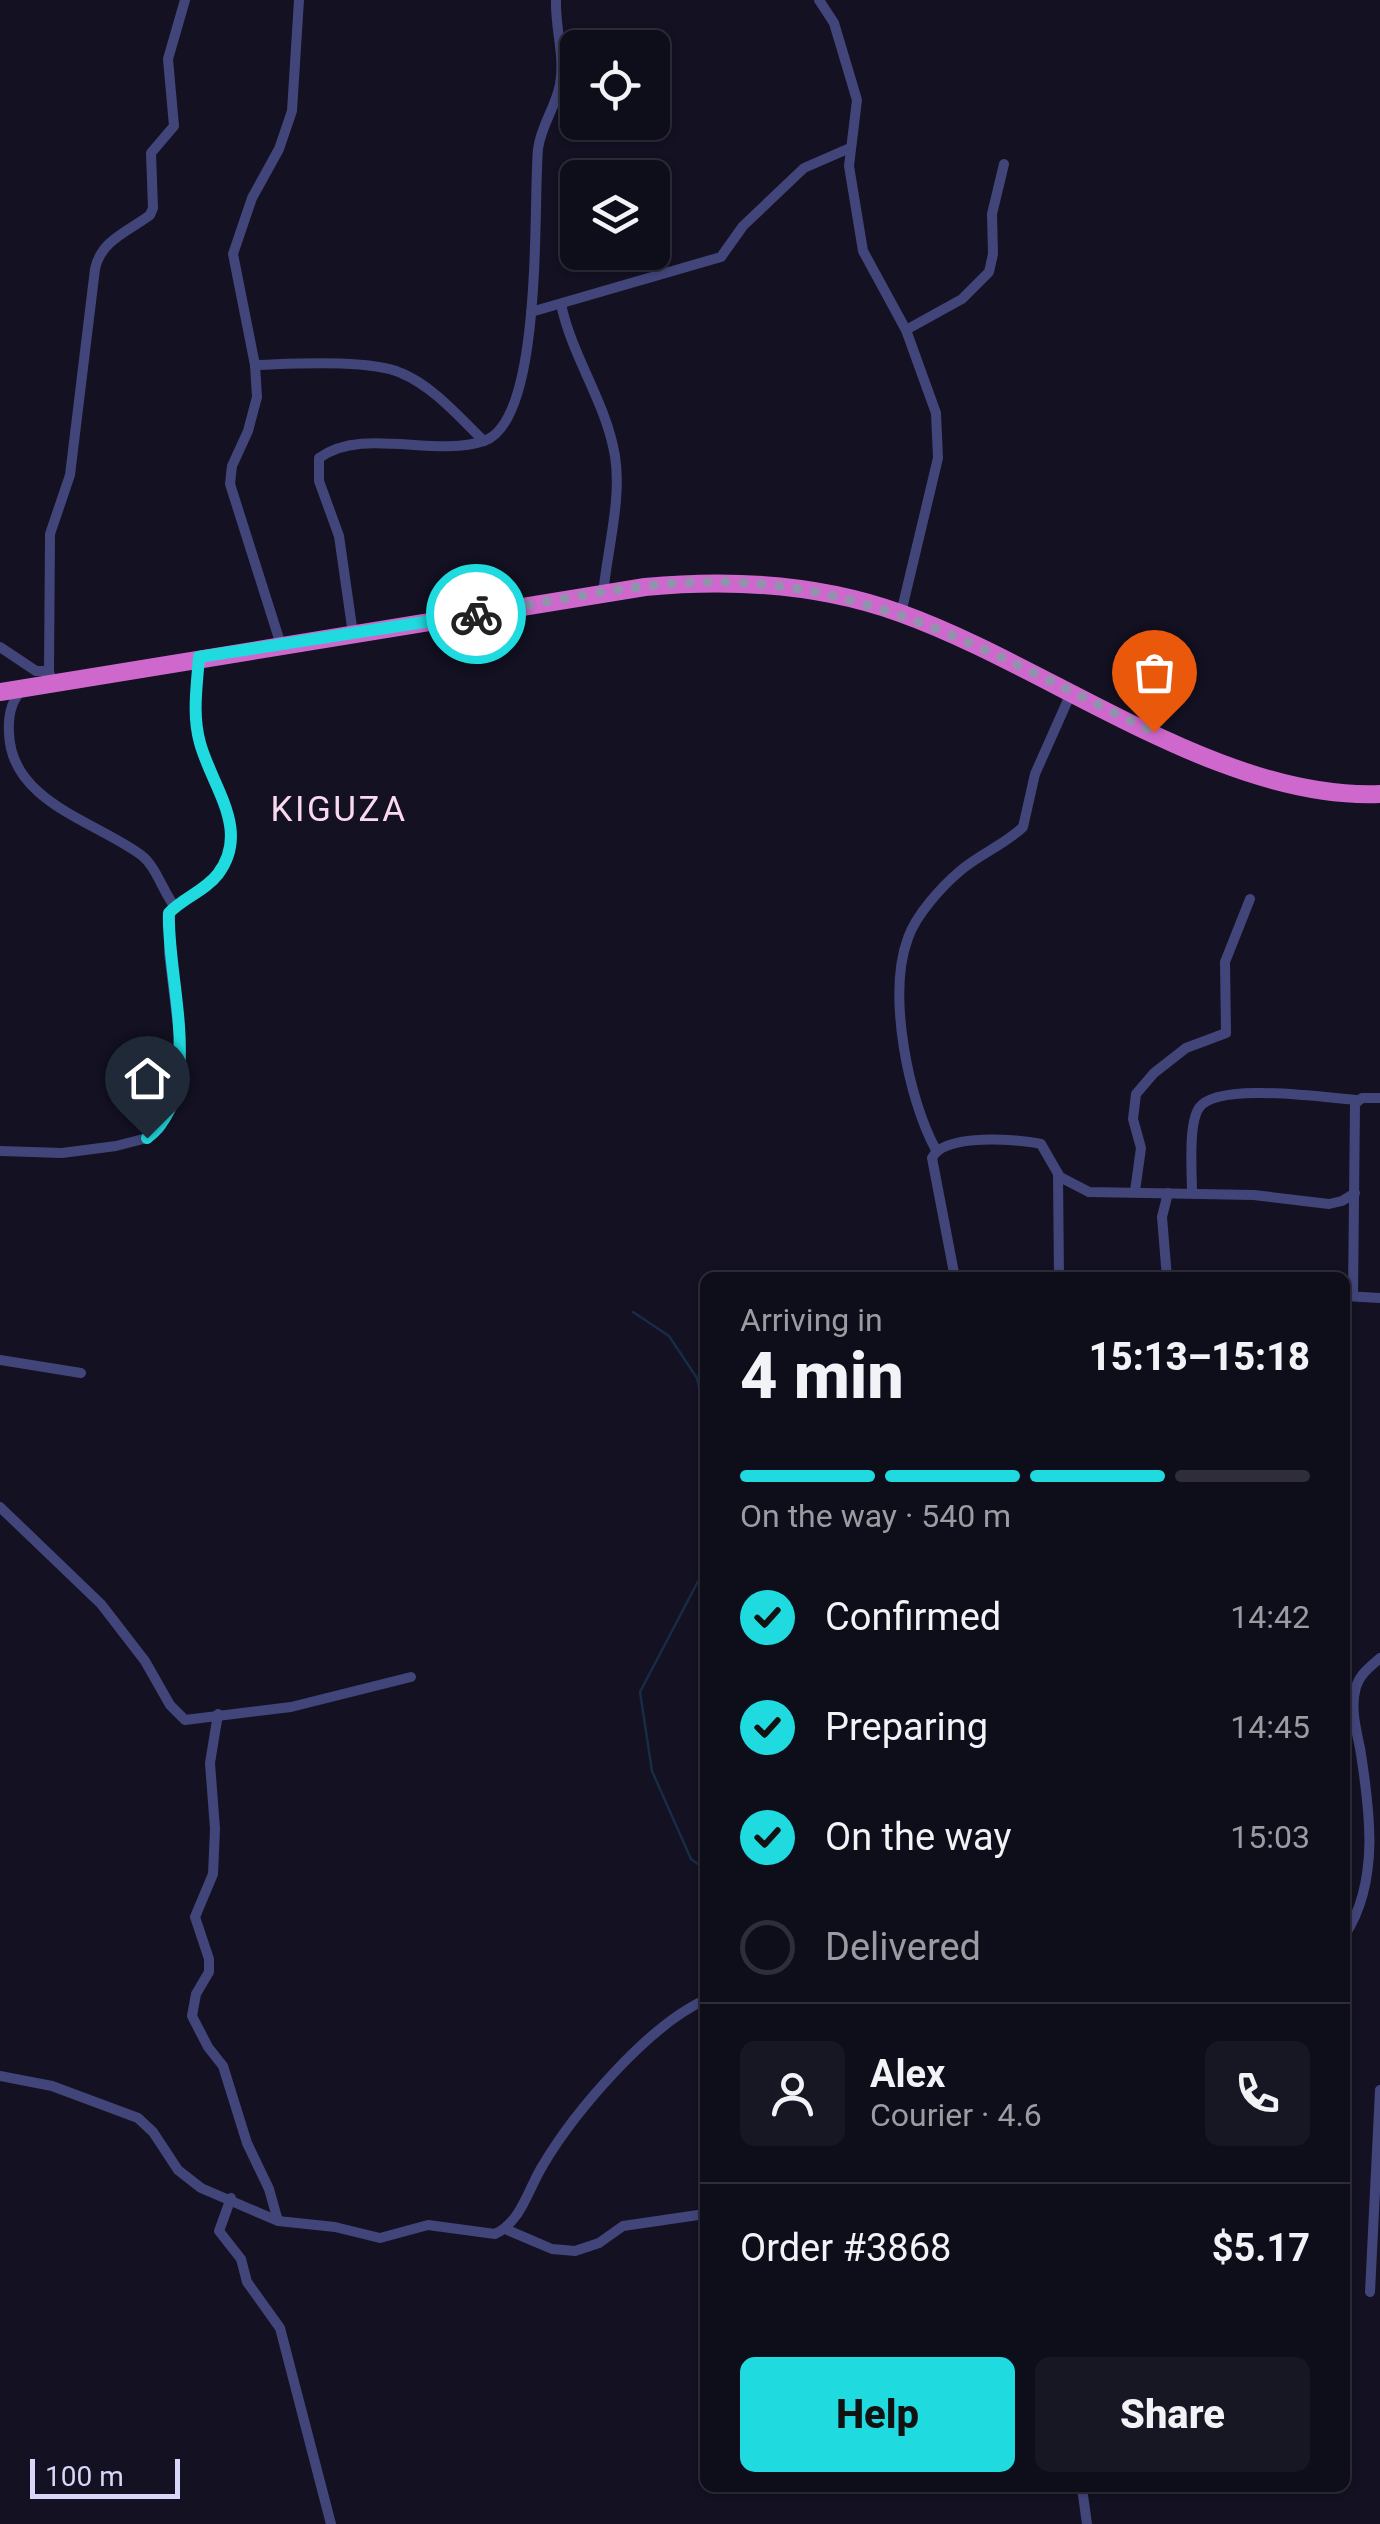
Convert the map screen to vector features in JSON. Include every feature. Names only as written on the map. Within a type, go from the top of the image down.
[{"type":"highway","points":[[0,692],[25,688],[50,677],[662,586],[728,582],[837,596],[901,613],[1178,744],[1269,779],[1331,791],[1380,794]]},
{"type":"street","points":[[0,647],[50,677],[50,534],[70,475],[95,269],[112,240],[153,208],[151,153],[174,126],[168,59],[185,0]]},
{"type":"street","points":[[281,645],[230,484],[232,466],[255,412],[255,365],[232,254],[252,198],[279,149],[292,111],[299,0]]},
{"type":"street","points":[[353,634],[339,536],[319,482],[319,458],[345,447],[443,447],[484,441],[502,427],[512,408],[522,376],[536,263],[538,152],[544,124],[556,102],[562,70],[556,0]]},
{"type":"street","points":[[819,0],[834,23],[858,100],[849,166],[863,251],[906,330],[936,413],[938,458],[901,613]]},
{"type":"street","points":[[531,312],[721,257],[752,216],[804,168],[850,148]]},
{"type":"street","points":[[906,330],[962,299],[989,272],[992,214],[1004,164]]},
{"type":"street","points":[[561,304],[575,357],[604,419],[615,456],[615,493],[603,595]]},
{"type":"street","points":[[255,365],[383,367],[404,373],[484,441]]},
{"type":"street","points":[[0,1150],[62,1153],[116,1146],[147,1138],[172,1111],[180,1035],[168,919],[174,907],[216,878],[225,864],[232,834],[224,800],[200,742],[196,712],[199,657]]},
{"type":"street","points":[[25,688],[11,705],[9,763],[36,789],[148,860],[174,907]]},
{"type":"street","points":[[955,1272],[932,1171],[936,1150],[920,1121],[910,1082],[902,1004],[904,951],[921,915],[960,871],[1023,826],[1035,774],[1072,691]]},
{"type":"street","points":[[1134,1190],[1141,1148],[1133,1119],[1136,1094],[1154,1073],[1186,1048],[1226,1033],[1225,962],[1250,899]]},
{"type":"street","points":[[1192,1193],[1195,1120],[1208,1100],[1231,1093],[1380,1098]]},
{"type":"street","points":[[1350,1279],[1357,1100]]},
{"type":"street","points":[[936,1150],[948,1143],[1041,1144],[1058,1172],[1072,1186],[1089,1192],[1134,1190],[1329,1204],[1342,1202],[1355,1193]]},
{"type":"street","points":[[1058,1172],[1060,1272]]},
{"type":"street","points":[[1167,1272],[1162,1217],[1168,1193]]},
{"type":"street","points":[[1350,1296],[1380,1298]]},
{"type":"street","points":[[0,1360],[81,1373]]},
{"type":"street","points":[[0,1506],[101,1604],[184,1720],[292,1707],[411,1677]]},
{"type":"street","points":[[1350,1926],[1359,1911],[1371,1858],[1370,1805],[1356,1726],[1355,1694],[1360,1678],[1380,1658]]},
{"type":"street","points":[[218,1714],[210,1764],[215,1829],[213,1874],[195,1917],[209,1950],[209,1972],[196,1994],[192,2016],[223,2066],[278,2221]]},
{"type":"street","points":[[0,2076],[52,2086],[138,2118],[154,2132],[178,2170],[201,2188],[278,2221],[298,2226],[325,2225],[380,2238],[418,2226],[488,2234],[504,2229],[518,2214],[543,2165],[599,2092],[657,2029],[700,2003]]},
{"type":"street","points":[[1370,2292],[1380,2090]]},
{"type":"street","points":[[231,2198],[220,2231],[241,2259],[247,2282],[280,2328],[331,2524]]},
{"type":"street","points":[[504,2229],[552,2249],[575,2251],[600,2242],[623,2226],[700,2215]]},
{"type":"street","points":[[1083,2492],[1087,2524]]},
{"type":"waterway","points":[[633,1312],[669,1336],[697,1378],[700,1393]]},
{"type":"waterway","points":[[700,1578],[640,1692],[652,1771],[691,1859],[700,1865]]},
{"type":"way so far","points":[[476,614],[679,584],[728,582],[837,596],[901,613],[955,635],[1154,732]]},
{"type":"district","name":"KIGUZA","points":[[339,809]]},
{"type":"route","points":[[147,1138],[159,1129],[175,1102],[180,1035],[169,954],[169,913],[216,878],[225,864],[232,834],[224,800],[200,742],[196,712],[199,657],[476,614]]}]
